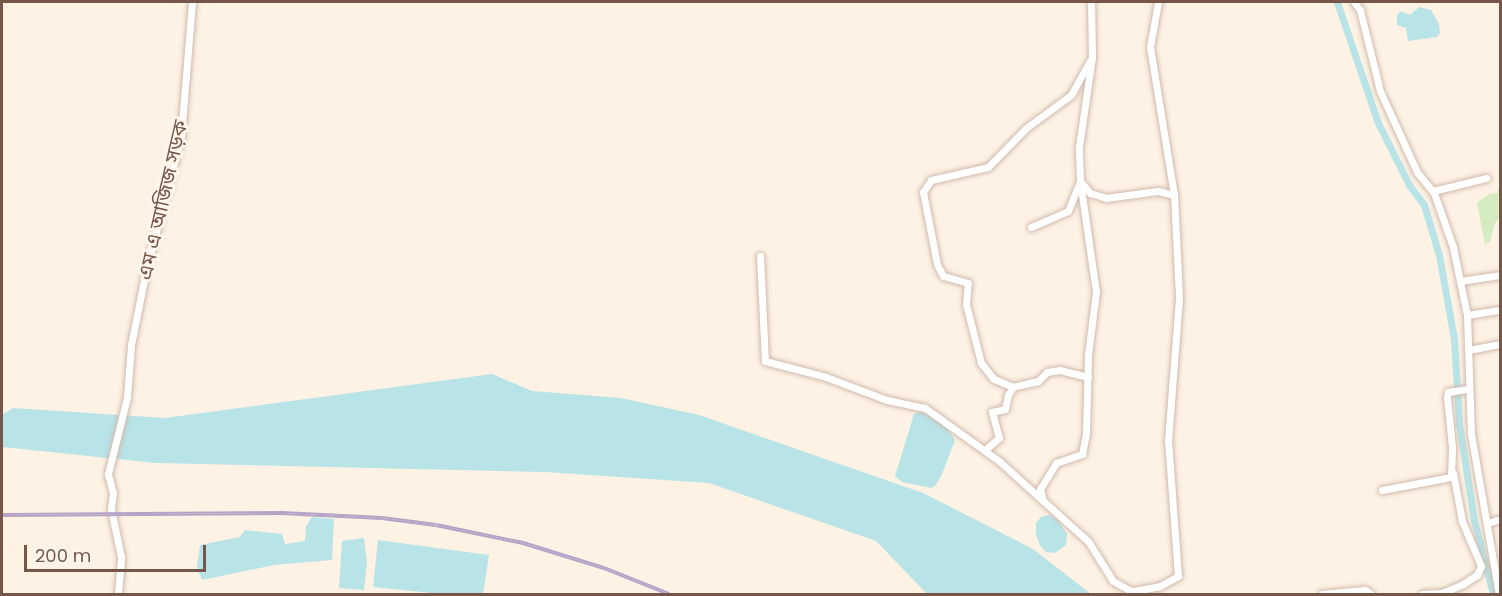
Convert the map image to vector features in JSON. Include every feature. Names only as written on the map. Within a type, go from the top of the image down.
[{"type":"street","name":"এম এ আজিজ সড়ক","points":[[118,594],[121,557],[111,509],[113,493],[108,474],[127,397],[131,345],[146,270],[181,136],[192,2]]},
{"type":"street","points":[[1043,501],[1041,489],[1056,463],[1082,454],[1086,433],[1088,377],[1096,292],[1080,181],[1079,147],[1092,57],[1091,2]]},
{"type":"street","points":[[760,256],[765,361],[826,377],[887,400],[925,408],[985,450],[1088,541],[1113,582],[1135,593],[1160,586],[1178,576],[1168,441],[1179,297],[1174,195],[1150,47],[1158,2]]},
{"type":"street","points":[[1354,2],[1360,10],[1380,92],[1418,172],[1433,191],[1453,247],[1467,315],[1469,350],[1467,390],[1471,434],[1499,594]]},
{"type":"street","points":[[1088,377],[1060,370],[1047,372],[1038,381],[1013,387],[994,379],[981,363],[966,304],[969,283],[943,276],[933,250],[933,232],[924,205],[923,192],[931,180],[988,167],[1026,128],[1071,95],[1092,57]]},
{"type":"street","points":[[1433,191],[1486,178]]},
{"type":"street","points":[[1080,181],[1090,193],[1106,198],[1158,191],[1174,195]]},
{"type":"street","points":[[1031,227],[1068,211],[1080,181]]},
{"type":"street","points":[[1460,281],[1500,275]]},
{"type":"street","points":[[1467,315],[1500,310]]},
{"type":"street","points":[[1469,350],[1500,344]]},
{"type":"street","points":[[985,450],[999,438],[992,412],[1005,409],[1008,395],[1013,387]]},
{"type":"street","points":[[1422,594],[1442,593],[1463,584],[1477,575],[1481,566],[1462,521],[1453,473],[1446,403],[1450,391],[1467,390]]},
{"type":"street","points":[[1382,490],[1451,477],[1453,473]]},
{"type":"street","points":[[1488,523],[1500,519]]},
{"type":"street","points":[[1322,594],[1365,590],[1371,594]]},
{"type":"green space","points":[[1500,183],[1500,217],[1495,223],[1490,242],[1485,244],[1477,203],[1489,194],[1497,193]]},
{"type":"water","points":[[1419,7],[1431,10],[1439,24],[1440,33],[1437,37],[1408,41],[1406,28],[1397,25],[1397,16],[1400,11],[1410,15]]},
{"type":"water","points":[[492,374],[532,391],[621,398],[699,415],[923,493],[1033,549],[1091,594],[927,594],[876,541],[709,483],[545,472],[156,463],[2,447],[2,415],[13,408],[165,418]]},
{"type":"water","points":[[919,412],[932,416],[944,424],[955,440],[942,474],[936,485],[931,488],[902,482],[895,476],[914,414]]},
{"type":"water","points":[[1049,515],[1058,520],[1067,534],[1066,545],[1055,553],[1046,552],[1036,535],[1036,523],[1041,517]]},
{"type":"water","points":[[312,517],[334,519],[332,560],[274,565],[202,580],[197,567],[200,545],[240,537],[245,530],[282,534],[285,544],[305,541],[306,526]]},
{"type":"water","points":[[364,538],[367,563],[364,590],[339,588],[342,541]]},
{"type":"water","points":[[378,540],[489,555],[483,594],[442,594],[373,587]]},
{"type":"waterway","points":[[1337,2],[1378,123],[1409,185],[1424,205],[1439,255],[1454,339],[1459,424],[1474,520],[1493,594]]},
{"type":"railway","points":[[2,515],[282,513],[382,518],[436,525],[523,543],[604,568],[669,594]]}]
